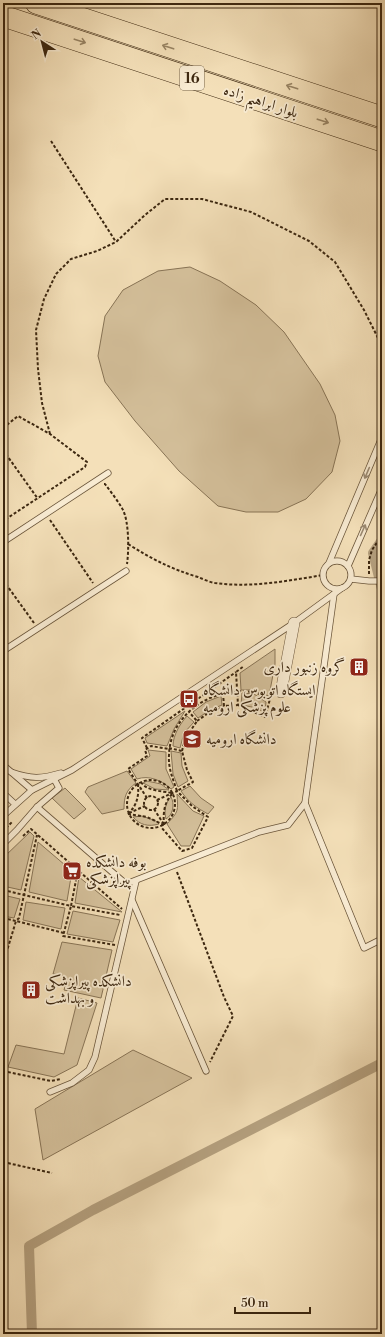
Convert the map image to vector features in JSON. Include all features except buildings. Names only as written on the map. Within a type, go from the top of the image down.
[{"type":"highway","name":"بلوار ابراهیم زاده","points":[[36,3],[382,117]]},
{"type":"highway","name":"بلوار ابراهیم زاده","points":[[9,20],[382,141]]},
{"type":"street","points":[[281,692],[294,623]]},
{"type":"lane","points":[[342,588],[335,589],[329,587],[324,582],[324,568],[329,563],[382,437]]},
{"type":"lane","points":[[3,542],[108,473]]},
{"type":"lane","points":[[348,566],[382,488]]},
{"type":"lane","points":[[3,816],[32,790],[72,770],[294,623],[348,585],[351,579],[351,572],[348,566],[342,562],[335,561],[329,563]]},
{"type":"lane","points":[[3,651],[126,570]]},
{"type":"lane","points":[[351,579],[382,581]]},
{"type":"lane","points":[[37,807],[126,884],[259,832],[288,825],[305,803],[334,594]]},
{"type":"lane","points":[[3,765],[32,790]]},
{"type":"lane","points":[[12,772],[24,777],[34,778],[46,777],[72,770]]},
{"type":"lane","points":[[3,844],[37,807],[59,788],[54,780]]},
{"type":"lane","points":[[3,793],[15,804]]},
{"type":"lane","points":[[3,798],[3,807]]},
{"type":"lane","points":[[305,803],[364,948],[382,939]]},
{"type":"lane","points":[[50,1092],[72,1083],[89,1070],[95,1057],[136,881]]},
{"type":"lane","points":[[131,899],[206,1071]]},
{"type":"path","points":[[51,141],[116,242]]},
{"type":"path","points":[[50,434],[42,403],[38,369],[36,330],[44,299],[56,274],[71,259],[97,251],[116,242],[165,199],[202,199],[252,212],[309,241],[335,262],[364,310],[382,346]]},
{"type":"path","points":[[3,428],[18,416],[50,434],[87,462],[85,467],[3,521]]},
{"type":"path","points":[[3,450],[38,499]]},
{"type":"path","points":[[105,484],[124,511],[128,544],[126,570]]},
{"type":"path","points":[[50,520],[97,589]]},
{"type":"path","points":[[369,581],[369,560],[372,550],[382,535]]},
{"type":"path","points":[[128,544],[154,560],[184,573],[214,583],[259,584],[291,581],[323,575]]},
{"type":"path","points":[[3,580],[38,628]]},
{"type":"path","points":[[147,798],[128,769],[147,756],[145,750],[147,748],[142,738],[249,663]]},
{"type":"path","points":[[236,672],[238,705]]},
{"type":"path","points":[[157,800],[177,791],[193,782],[187,770],[182,751],[185,739],[197,721],[211,711],[216,711],[224,706],[238,705],[265,717],[270,699],[254,692],[238,691],[223,693],[206,700],[189,712],[176,728],[169,749],[169,767],[177,791],[192,806],[208,816],[192,848],[182,851],[161,827]]},
{"type":"path","points":[[223,693],[224,706]]},
{"type":"path","points":[[189,712],[197,721]]},
{"type":"path","points":[[147,748],[151,746],[182,751]]},
{"type":"path","points":[[153,780],[159,781],[165,784],[173,793],[176,807],[170,820],[161,827],[150,829],[144,828],[135,823],[128,814],[126,802],[128,797],[134,787],[141,782],[153,780]]},
{"type":"path","points":[[141,782],[143,785],[154,790],[173,793]]},
{"type":"path","points":[[128,814],[137,802],[138,783]]},
{"type":"path","points":[[164,825],[163,812],[168,798],[173,793]]},
{"type":"path","points":[[145,806],[144,802],[151,796],[157,800]]},
{"type":"path","points":[[154,809],[158,804],[157,800]]},
{"type":"path","points":[[128,814],[145,806]]},
{"type":"path","points":[[145,806],[150,810],[154,809]]},
{"type":"path","points":[[154,809],[164,825]]},
{"type":"path","points":[[128,814],[147,817],[164,825]]},
{"type":"path","points":[[3,832],[12,822]]},
{"type":"path","points":[[20,839],[31,829],[124,911]]},
{"type":"path","points":[[3,957],[6,954],[16,921],[19,918],[37,835]]},
{"type":"path","points":[[175,865],[224,997],[233,1016],[206,1071]]},
{"type":"path","points":[[78,870],[63,936],[118,946],[118,943]]},
{"type":"path","points":[[3,890],[24,896],[124,916]]},
{"type":"path","points":[[3,918],[64,933]]},
{"type":"path","points":[[3,1071],[51,1081],[65,1077]]},
{"type":"path","points":[[3,1162],[52,1173]]},
{"type":"shaded area","points":[[190,267],[220,281],[256,305],[284,332],[320,384],[335,415],[340,441],[332,472],[306,499],[278,512],[246,512],[218,506],[179,471],[135,421],[105,382],[98,356],[105,316],[123,290],[158,271]]},
{"type":"shaded area","points":[[275,649],[275,664],[269,696],[250,690],[241,690],[240,673]]},
{"type":"shaded area","points":[[242,693],[254,694],[266,702],[265,712],[241,705]]},
{"type":"shaded area","points":[[221,696],[222,705],[210,710],[198,718],[193,712],[206,702]]},
{"type":"shaded area","points":[[185,711],[174,729],[167,746],[147,743],[145,738]]},
{"type":"shaded area","points":[[187,716],[194,722],[184,733],[180,748],[173,746],[177,730]]},
{"type":"shaded area","points":[[148,750],[166,752],[166,769],[174,787],[171,789],[155,779],[137,779],[131,769],[150,756]]},
{"type":"shaded area","points":[[171,751],[181,753],[182,766],[188,781],[178,787],[173,774]]},
{"type":"shaded area","points":[[127,771],[136,783],[126,794],[124,809],[102,814],[85,792],[88,787]]},
{"type":"shaded area","points":[[147,781],[161,784],[169,790],[155,789],[143,783]]},
{"type":"shaded area","points":[[190,786],[201,798],[214,807],[208,814],[193,804],[181,791]]},
{"type":"shaded area","points":[[65,788],[86,809],[74,819],[52,798]]},
{"type":"shaded area","points":[[177,794],[193,811],[204,816],[190,846],[181,846],[167,824],[177,810]]},
{"type":"shaded area","points":[[171,797],[173,809],[166,819],[165,813],[167,802]]},
{"type":"shaded area","points":[[142,816],[156,821],[159,824],[144,825],[133,817]]},
{"type":"shaded area","points":[[30,832],[34,836],[21,890],[3,886],[3,858]]},
{"type":"shaded area","points":[[38,842],[72,871],[67,901],[29,892]]},
{"type":"shaded area","points":[[79,877],[122,912],[75,903]]},
{"type":"shaded area","points":[[3,895],[20,899],[14,918],[3,916]]},
{"type":"shaded area","points":[[26,902],[65,908],[61,929],[23,920]]},
{"type":"shaded area","points":[[73,911],[120,920],[113,942],[67,934]]},
{"type":"shaded area","points":[[62,942],[112,950],[101,998],[64,990],[67,980],[62,975],[53,974]]},
{"type":"shaded area","points":[[78,998],[97,1003],[77,1065],[54,1077],[8,1067],[16,1045],[64,1054]]},
{"type":"shaded area","points":[[133,1050],[192,1078],[43,1160],[35,1109]]},
{"type":"waterway","points":[[382,540],[373,553],[382,589]]},
{"type":"waterway","points":[[32,1334],[29,1246],[93,1210],[382,1063]]},
{"type":"place","name":"گروه زنبور داری","points":[[359,667]]},
{"type":"place","name":"ایستگاه اتوبوس دانشگاه علوم پزشکی ارومیه","points":[[189,699]]},
{"type":"place","name":"دانشگاه ارومیه","points":[[192,739]]},
{"type":"place","name":"بوفه دانشکده پیراپزشکی","points":[[72,871]]},
{"type":"place","name":"دانشکده پیراپزشکی و بهداشت","points":[[31,990]]}]
